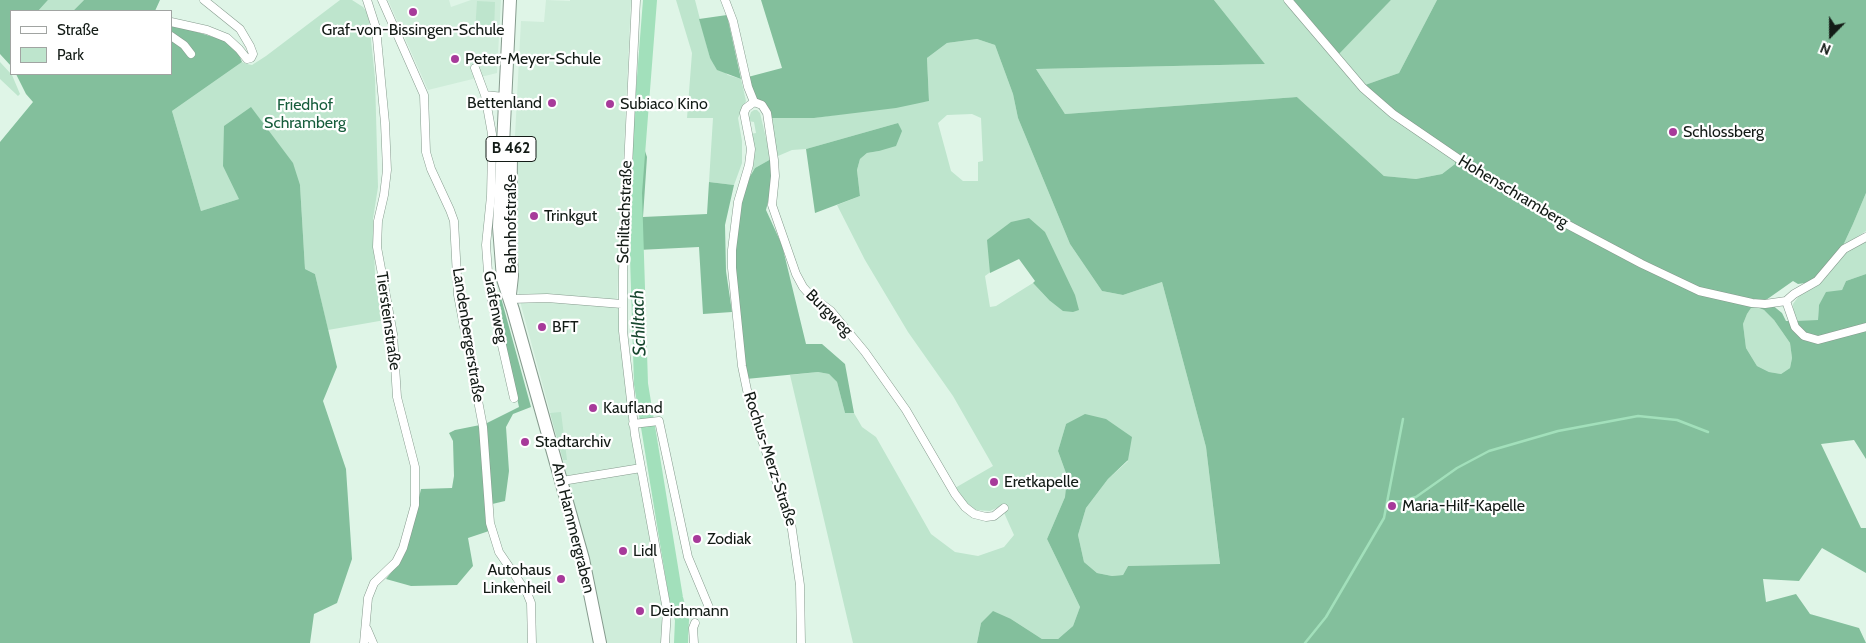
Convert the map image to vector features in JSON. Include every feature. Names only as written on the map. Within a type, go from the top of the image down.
[{"type":"main road","name":"Bahnhofstraße","points":[[510,0],[510,240],[512,276],[510,299]]},
{"type":"main road","name":"Bahnhofstraße","points":[[509,98],[518,0]]},
{"type":"main road","name":"Am Hammergraben","points":[[510,299],[584,560],[600,643]]},
{"type":"street","points":[[172,22],[207,30],[227,38],[247,59],[251,58],[253,54],[250,46],[240,29],[204,0]]},
{"type":"street","name":"Tiersteinstraße","points":[[364,643],[367,628],[366,612],[368,598],[374,584],[396,562],[404,548],[415,505],[415,467],[397,397],[392,334],[377,247],[378,221],[387,170],[385,124],[376,28],[367,0]]},
{"type":"street","name":"Landenbergerstraße","points":[[382,0],[424,95],[426,152],[454,221],[458,295],[483,427],[490,523],[499,552],[527,593],[531,603],[532,643]]},
{"type":"street","name":"Schiltachstraße","points":[[636,0],[622,304],[625,352],[637,423],[641,468],[667,610],[665,643]]},
{"type":"street","name":"Burgweg","points":[[725,0],[733,21],[748,87],[754,102],[762,105],[766,113],[774,160],[775,176],[772,204],[793,265],[803,287],[831,311],[865,352],[906,410],[955,494],[965,507],[974,514],[986,517],[994,516],[1004,508]]},
{"type":"street","name":"Hohenschramberg","points":[[1288,0],[1364,88],[1394,114],[1488,179],[1540,210],[1642,264],[1699,291],[1752,303],[1786,301]]},
{"type":"street","points":[[172,37],[180,41],[191,54]]},
{"type":"street","name":"Grafenweg","points":[[475,68],[485,95],[492,134],[491,196],[486,245],[488,272],[491,297],[514,398]]},
{"type":"street","points":[[485,95],[509,98]]},
{"type":"street","name":"Rochus-Merz-Straße","points":[[754,102],[746,108],[744,113],[750,149],[749,165],[738,202],[732,250],[732,268],[742,366],[747,390],[755,420],[791,523],[800,585],[801,643]]},
{"type":"street","points":[[1866,237],[1844,249],[1818,281],[1794,294],[1786,301],[1795,327],[1804,336],[1818,340],[1866,327]]},
{"type":"street","name":"Bahnhofstraße","points":[[510,299],[547,298],[622,304]]},
{"type":"street","points":[[637,423],[659,421],[688,557],[708,605]]},
{"type":"street","points":[[562,481],[641,468]]},
{"type":"street","points":[[694,643],[695,623]]},
{"type":"street","name":"Tiersteinstraße","points":[[367,628],[373,643]]},
{"type":"shaded area","name":"Peter-Meyer-Schule","points":[[388,0],[449,0],[451,7],[471,0],[501,0],[497,73],[428,90]]},
{"type":"shaded area","points":[[546,0],[631,0],[617,299],[634,447],[663,611],[663,643],[605,643],[563,460],[521,305],[515,274],[514,155],[521,21],[544,22]]},
{"type":"green space","points":[[0,0],[48,0],[39,10],[10,10],[10,65],[0,54]]},
{"type":"green space","points":[[48,0],[84,0],[74,10],[39,10]]},
{"type":"green space","points":[[84,0],[160,0],[155,10],[74,10]]},
{"type":"green space","name":"Friedhof Schramberg","points":[[340,0],[352,0],[363,7],[368,14],[369,21],[375,78],[378,187],[373,219],[375,275],[385,320],[328,330],[315,274],[305,269],[300,185],[239,199],[201,211],[172,111],[242,62],[252,65],[266,56]]},
{"type":"green space","points":[[676,0],[695,0],[710,58],[728,75],[741,79],[746,101],[738,118],[742,141],[742,163],[734,185],[709,182],[713,118],[687,118],[692,53]]},
{"type":"green space","points":[[761,0],[1214,0],[1265,64],[1036,69],[1065,114],[1297,97],[1384,176],[1416,179],[1442,174],[1455,164],[1455,154],[1394,110],[1365,85],[1399,73],[1437,0],[1866,0],[1866,193],[1840,252],[1812,282],[1798,284],[1793,281],[1766,300],[1782,313],[1786,321],[1818,320],[1819,305],[1826,292],[1842,290],[1846,281],[1866,274],[1866,459],[1854,440],[1821,444],[1861,528],[1866,528],[1866,573],[1822,548],[1799,581],[1763,579],[1766,602],[1796,594],[1810,614],[1859,628],[1866,643],[977,643],[981,623],[993,611],[1011,619],[1042,639],[1058,639],[1073,626],[1080,607],[1047,539],[1065,497],[1067,476],[1058,451],[1066,424],[1085,414],[1106,419],[1132,437],[1128,460],[1108,479],[1086,508],[1078,535],[1084,562],[1097,573],[1112,576],[1123,575],[1128,566],[1220,564],[1206,447],[1162,282],[1123,295],[1102,291],[1070,244],[1018,118],[1013,94],[995,45],[977,39],[947,43],[927,58],[929,101],[896,108],[814,118],[772,118],[768,107],[754,98],[748,77],[782,68]],"holes":[[[1757,307],[1764,310],[1774,320],[1790,343],[1792,358],[1790,368],[1781,374],[1769,372],[1757,366],[1746,348],[1743,324],[1747,314],[1751,308]]]},
{"type":"green space","points":[[1214,0],[1291,0],[1337,55],[1391,0],[1437,0],[1399,73],[1365,85],[1455,154],[1455,164],[1442,174],[1416,179],[1384,176],[1297,97],[1065,114],[1036,69],[1265,64]]},
{"type":"green space","points":[[1291,0],[1391,0],[1337,56]]},
{"type":"green space","points":[[477,1],[495,2],[494,33],[475,32]]},
{"type":"green space","points":[[727,15],[741,79],[717,70],[710,58],[699,19]]},
{"type":"green space","points":[[172,24],[226,41],[238,52],[242,62],[172,111],[201,211],[239,199],[223,166],[224,126],[251,107],[293,163],[300,185],[305,269],[315,274],[337,367],[323,401],[346,469],[352,559],[337,603],[314,614],[310,643],[0,643],[0,142],[33,102],[26,94],[16,75],[172,75]]},
{"type":"green space","points":[[977,39],[995,45],[1013,94],[1018,118],[1070,244],[1102,291],[1123,295],[1162,282],[1206,447],[1220,565],[1128,566],[1123,575],[1112,576],[1097,573],[1084,562],[1078,535],[1086,508],[1108,479],[1128,461],[1066,424],[1058,451],[1067,476],[1065,497],[1047,539],[1080,607],[1073,626],[1058,639],[1042,639],[1011,619],[981,623],[977,643],[853,643],[790,375],[818,372],[829,374],[837,382],[845,413],[854,413],[862,427],[876,437],[931,534],[955,552],[978,556],[1004,547],[1014,535],[1001,506],[990,511],[975,510],[968,505],[955,488],[993,466],[953,396],[908,332],[865,260],[837,205],[860,196],[857,170],[860,159],[867,153],[879,151],[898,123],[806,149],[792,150],[778,156],[772,133],[772,118],[814,118],[929,101],[927,58],[947,43]],"holes":[[[972,114],[981,118],[983,161],[978,162],[978,181],[963,181],[951,171],[938,123],[947,115]],[[1045,232],[1049,300],[1033,283],[996,306],[990,307],[985,276]]]},
{"type":"green space","points":[[0,62],[12,75],[20,94],[18,96],[0,79]]},
{"type":"green space","points":[[754,110],[760,113],[771,159],[755,168],[752,172],[754,156],[750,134],[756,133],[754,122],[748,121],[751,112]]},
{"type":"green space","points":[[898,123],[902,131],[896,146],[867,153],[860,159],[857,170],[860,196],[815,213],[806,149]]},
{"type":"green space","points":[[642,150],[645,151],[647,157],[643,217],[707,214],[709,182],[734,185],[725,225],[726,271],[732,312],[703,314],[699,247],[638,250],[638,192]]},
{"type":"green space","points":[[771,159],[773,182],[766,210],[782,245],[806,344],[822,344],[845,364],[854,413],[845,413],[837,382],[829,374],[818,372],[746,379],[734,270],[735,234],[746,183],[755,168]]},
{"type":"green space","points":[[1866,193],[1866,231],[1849,242],[1840,252],[1853,224]]},
{"type":"green space","points":[[1029,218],[1045,232],[1075,295],[1079,310],[1073,312],[1063,311],[1049,300],[1033,283],[1035,281],[1019,259],[990,273],[987,240],[1011,222]]},
{"type":"green space","points":[[1866,239],[1866,274],[1846,281],[1842,290],[1819,305],[1818,320],[1794,320],[1793,304],[1801,293],[1822,282],[1835,263],[1848,250]]},
{"type":"green space","points":[[500,294],[531,407],[513,414],[506,427],[509,471],[505,501],[488,505],[489,531],[468,538],[473,566],[457,585],[411,586],[386,579],[400,561],[408,544],[421,489],[452,488],[454,476],[453,441],[449,433],[485,424],[519,407],[494,296]]},
{"type":"green space","points":[[1757,307],[1764,310],[1774,320],[1790,343],[1792,358],[1790,368],[1781,374],[1769,372],[1757,366],[1746,348],[1743,324],[1751,308]]},
{"type":"green space","points":[[561,412],[567,460],[563,460],[550,413]]},
{"type":"waterway","name":"Schiltach","points":[[650,0],[635,193],[641,384],[676,598],[682,620],[681,643]]},
{"type":"waterway","points":[[1387,502],[1402,501],[1416,497],[1457,468],[1489,451],[1558,431],[1638,416],[1677,420],[1708,432]]},
{"type":"waterway","points":[[1305,643],[1326,617],[1384,518],[1403,419]]},
{"type":"place","name":"Graf-von-Bissingen-Schule","points":[[413,12]]},
{"type":"place","name":"Peter-Meyer-Schule","points":[[455,59]]},
{"type":"place","name":"Bettenland","points":[[552,103]]},
{"type":"place","name":"Subiaco Kino","points":[[610,104]]},
{"type":"place","name":"Schlossberg","points":[[1673,132]]},
{"type":"place","name":"Trinkgut","points":[[534,216]]},
{"type":"place","name":"BFT","points":[[542,327]]},
{"type":"place","name":"Kaufland","points":[[593,408]]},
{"type":"place","name":"Stadtarchiv","points":[[525,442]]},
{"type":"place","name":"Eretkapelle","points":[[994,482]]},
{"type":"place","name":"Maria-Hilf-Kapelle","points":[[1392,506]]},
{"type":"place","name":"Zodiak","points":[[697,539]]},
{"type":"place","name":"Lidl","points":[[623,551]]},
{"type":"place","name":"Autohaus Linkenheil","points":[[561,579]]},
{"type":"place","name":"Deichmann","points":[[640,611]]}]
